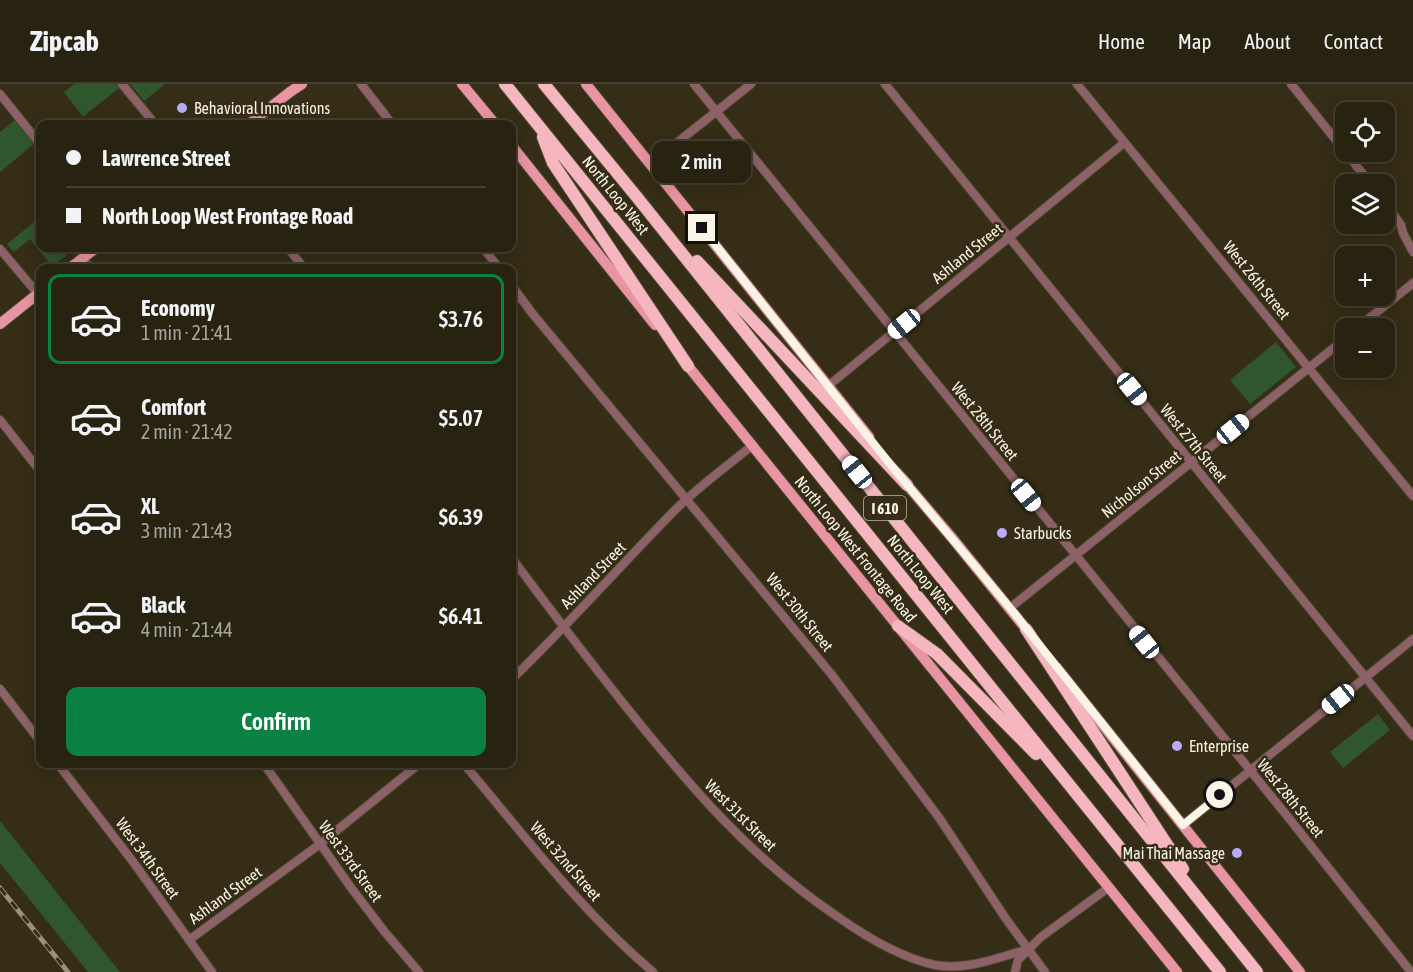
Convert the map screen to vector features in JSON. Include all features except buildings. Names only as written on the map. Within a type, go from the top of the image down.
[{"type":"highway","name":"North Loop West","points":[[505,84],[1220,972]]},
{"type":"highway","name":"North Loop West","points":[[544,84],[1257,972]]},
{"type":"highway","points":[[538,125],[553,162],[688,366]]},
{"type":"highway","points":[[636,196],[908,485]]},
{"type":"highway","points":[[898,626],[937,654],[1083,801]]},
{"type":"highway","points":[[1026,628],[1225,933]]},
{"type":"main road","points":[[462,84],[492,120]]},
{"type":"main road","points":[[586,84],[908,485],[1010,608],[1300,972]]},
{"type":"main road","points":[[254,120],[300,85]]},
{"type":"main road","name":"North Loop West Frontage Road","points":[[516,151],[1177,972]]},
{"type":"main road","points":[[75,264],[91,252]]},
{"type":"main road","points":[[0,324],[36,295]]},
{"type":"street","points":[[122,84],[152,120]]},
{"type":"street","points":[[361,84],[389,120]]},
{"type":"street","name":"West 28th Street","points":[[694,84],[1411,972]]},
{"type":"street","points":[[650,164],[751,84]]},
{"type":"street","name":"West 27th Street","points":[[885,84],[1413,736]]},
{"type":"street","name":"West 26th Street","points":[[1077,84],[1413,496]]},
{"type":"street","points":[[1291,84],[1363,174]]},
{"type":"street","points":[[0,94],[36,139]]},
{"type":"street","name":"Ashland Street","points":[[828,386],[1124,143]]},
{"type":"street","points":[[1395,217],[1413,252]]},
{"type":"street","points":[[0,249],[36,290]]},
{"type":"street","points":[[486,252],[496,264]]},
{"type":"street","points":[[82,259],[86,264]]},
{"type":"street","points":[[1369,318],[1413,283]]},
{"type":"street","name":"West 30th Street","points":[[516,291],[832,675],[940,819],[970,861],[1006,919],[1045,972]]},
{"type":"street","name":"Nicholson Street","points":[[1010,608],[1335,347]]},
{"type":"street","points":[[0,420],[36,466]]},
{"type":"street","name":"Ashland Street","points":[[516,675],[686,500],[753,445]]},
{"type":"street","name":"West 31st Street","points":[[516,563],[563,628],[701,797],[756,853],[789,882],[856,930],[883,945],[936,965],[964,966],[1029,949]]},
{"type":"street","points":[[1183,825],[1413,639]]},
{"type":"street","points":[[0,689],[36,736]]},
{"type":"street","name":"West 34th Street","points":[[61,768],[134,863],[212,972]]},
{"type":"street","name":"West 33rd Street","points":[[267,768],[384,931],[419,972]]},
{"type":"street","name":"Ashland Street","points":[[189,940],[320,844],[414,768]]},
{"type":"street","name":"West 32nd Street","points":[[467,768],[581,902],[652,972]]},
{"type":"street","points":[[1015,972],[1018,960],[1041,937],[1108,888]]},
{"type":"green space","points":[[74,84],[116,84],[119,88],[83,117],[64,92]]},
{"type":"green space","points":[[130,84],[165,84],[144,101]]},
{"type":"green space","points":[[16,119],[35,143],[0,172],[0,132]]},
{"type":"green space","points":[[36,221],[36,246],[30,239],[14,252],[7,244]]},
{"type":"green space","points":[[41,252],[64,252],[67,255],[55,264],[50,264]]},
{"type":"green space","points":[[1276,342],[1296,367],[1250,404],[1230,380]]},
{"type":"green space","points":[[1378,714],[1390,730],[1343,768],[1330,752]]},
{"type":"green space","points":[[0,821],[120,972],[88,972],[0,863]]},
{"type":"railway","points":[[0,888],[68,972]]},
{"type":"place","name":"Behavioral Innovations","points":[[182,108]]},
{"type":"place","name":"Starbucks","points":[[1002,533]]},
{"type":"place","name":"Enterprise","points":[[1177,746]]},
{"type":"place","name":"Mai Thai Massage","points":[[1237,853]]},
{"type":"route","points":[[702,228],[1183,825],[1220,795]]}]
